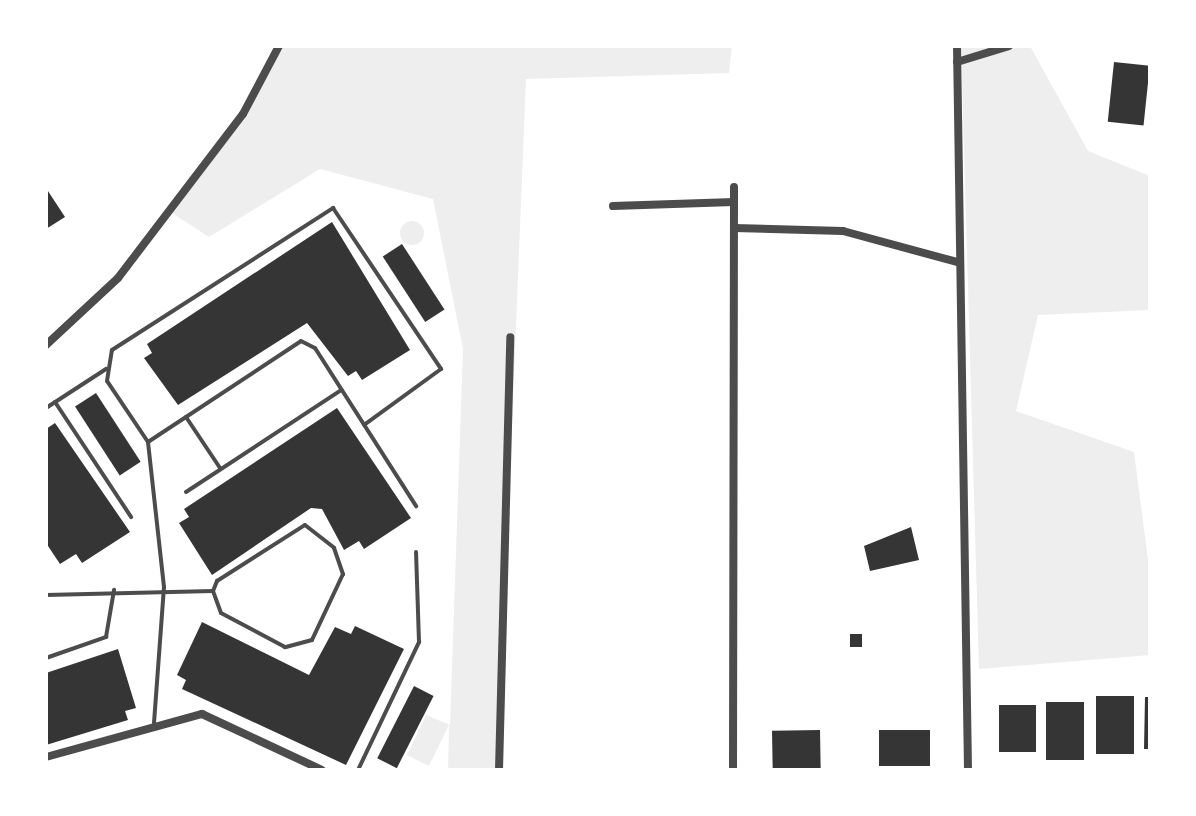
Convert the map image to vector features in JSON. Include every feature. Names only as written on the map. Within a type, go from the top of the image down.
[{"type":"street","points":[[46,345],[118,278],[243,114],[279,46]]},
{"type":"street","points":[[957,46],[957,262],[968,770]]},
{"type":"street","points":[[957,62],[1009,46]]},
{"type":"street","points":[[733,770],[734,187]]},
{"type":"street","points":[[613,206],[734,202]]},
{"type":"street","points":[[734,228],[843,231],[957,262]]},
{"type":"street","points":[[499,770],[510,337]]},
{"type":"street","points":[[46,757],[154,723],[202,714],[322,770]]},
{"type":"lane","points":[[46,408],[106,369],[121,341],[333,208],[441,369],[364,425]]},
{"type":"lane","points":[[148,442],[301,341],[315,348],[416,506]]},
{"type":"lane","points":[[106,369],[148,442],[164,587],[154,723]]},
{"type":"lane","points":[[186,492],[341,390]]},
{"type":"lane","points":[[55,402],[131,517]]},
{"type":"lane","points":[[186,417],[220,469]]},
{"type":"lane","points":[[305,525],[334,548],[343,574],[301,649],[221,613],[213,591],[217,581],[305,525]]},
{"type":"lane","points":[[358,770],[419,642],[416,552]]},
{"type":"lane","points":[[46,595],[164,587],[213,591]]},
{"type":"lane","points":[[46,658],[106,637],[114,590]]},
{"type":"shaded area","points":[[279,46],[732,46],[729,73],[526,79],[498,770],[448,770],[449,725],[429,766],[407,755],[426,715],[450,725],[463,349],[433,199],[320,169],[209,237],[169,211],[243,114]]},
{"type":"shaded area","points":[[961,46],[1030,46],[1088,151],[1150,176],[1150,310],[1038,315],[1016,411],[1134,452],[1150,575],[1150,655],[979,669]]},
{"type":"shaded area","points":[[412,221],[421,224],[424,233],[421,242],[412,245],[403,242],[400,233],[403,224]]},
{"type":"building","points":[[1114,62],[1150,66],[1144,125],[1108,122]]},
{"type":"building","points":[[46,188],[65,217],[46,229]]},
{"type":"building","points":[[332,222],[410,350],[362,380],[356,371],[348,376],[307,323],[178,405],[144,358],[152,353],[147,344]]},
{"type":"building","points":[[402,244],[444,309],[425,322],[383,257]]},
{"type":"building","points":[[96,393],[141,462],[120,475],[75,407]]},
{"type":"building","points":[[337,408],[411,518],[364,549],[359,541],[344,550],[322,509],[311,508],[212,575],[179,523],[189,517],[184,509]]},
{"type":"building","points":[[55,423],[130,532],[82,563],[76,554],[60,564],[46,543],[46,429]]},
{"type":"building","points":[[911,527],[919,560],[870,571],[864,546]]},
{"type":"building","points":[[202,622],[309,675],[335,627],[351,634],[355,626],[404,649],[346,765],[182,689],[186,680],[177,675]]},
{"type":"building","points":[[850,634],[862,634],[862,647],[850,647]]},
{"type":"building","points":[[118,649],[136,708],[125,711],[128,720],[46,745],[46,673]]},
{"type":"building","points":[[414,686],[434,696],[397,768],[377,758]]},
{"type":"building","points":[[1096,696],[1134,696],[1134,754],[1096,754]]},
{"type":"building","points":[[1145,697],[1150,697],[1150,749],[1144,749]]},
{"type":"building","points":[[1046,702],[1084,702],[1084,760],[1046,760]]},
{"type":"building","points":[[999,705],[1036,705],[1036,752],[999,752]]},
{"type":"building","points":[[820,730],[821,769],[773,770],[772,731]]},
{"type":"building","points":[[879,730],[930,730],[930,766],[879,766]]}]
